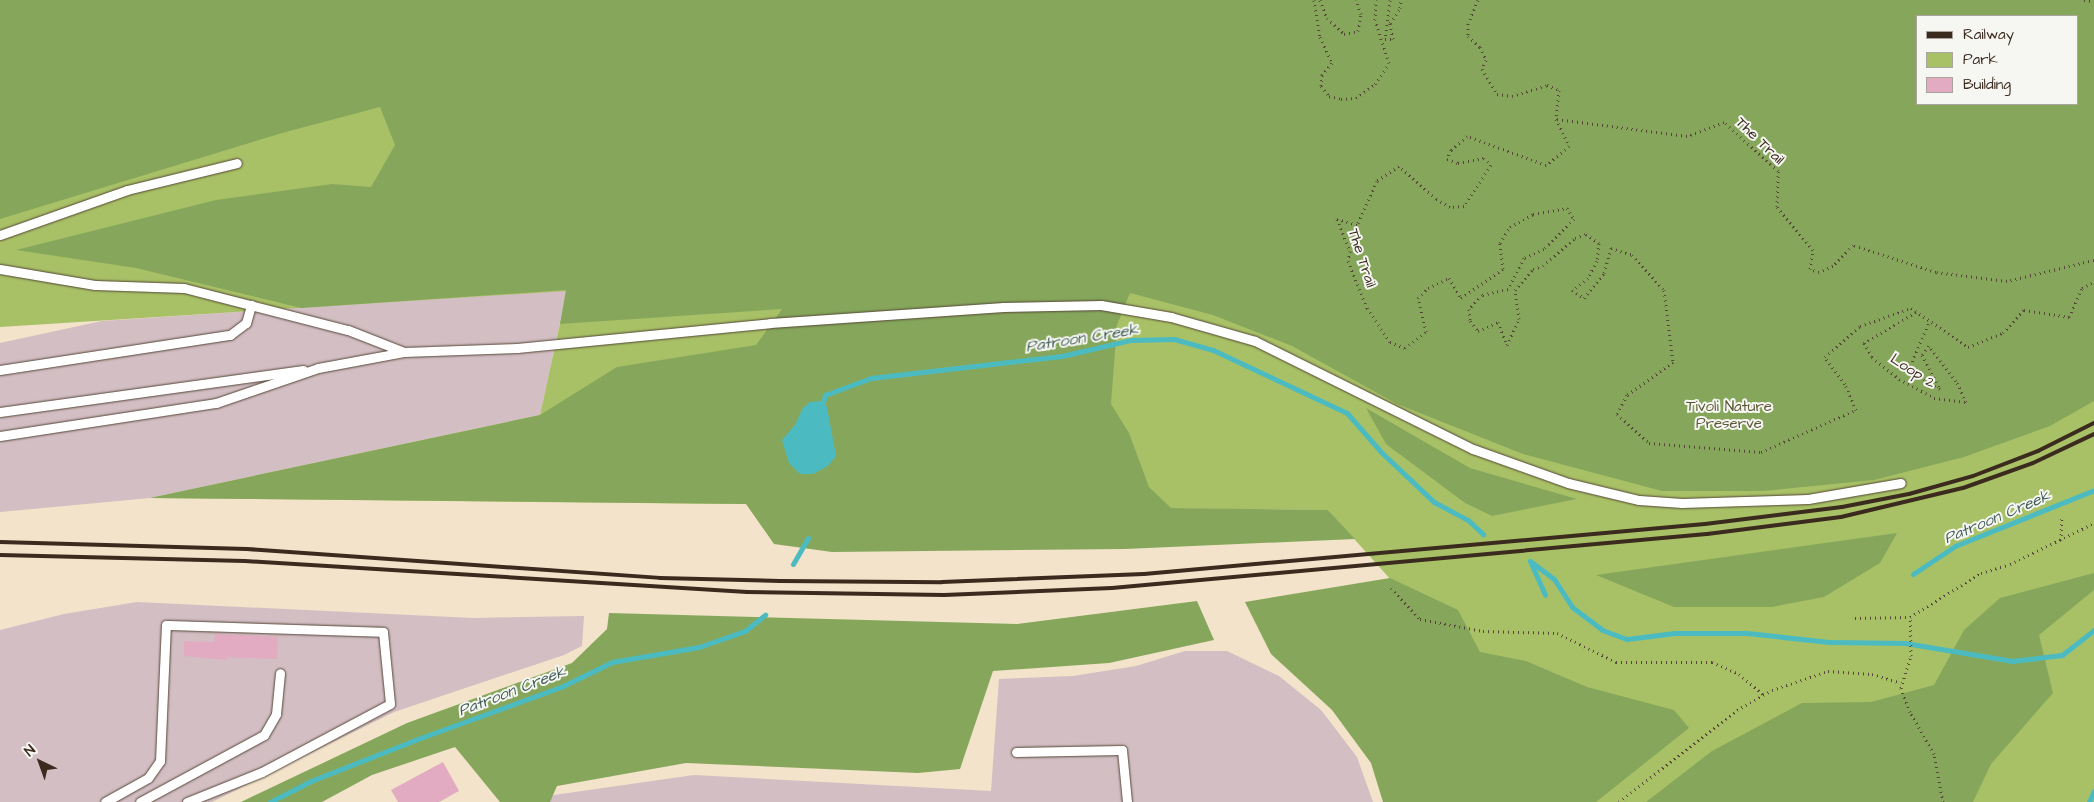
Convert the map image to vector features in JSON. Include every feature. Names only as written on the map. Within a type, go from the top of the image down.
[{"type":"lane","points":[[0,235],[127,190],[237,164]]},
{"type":"lane","points":[[0,269],[96,284],[184,288],[348,330],[404,352]]},
{"type":"lane","points":[[0,370],[230,335],[246,322],[251,305]]},
{"type":"lane","points":[[0,412],[318,368],[404,352],[516,348],[770,323],[1003,307],[1101,305],[1171,317],[1255,341],[1473,449],[1568,483],[1640,500],[1682,503],[1808,499],[1901,483]]},
{"type":"lane","points":[[0,436],[216,403],[318,368]]},
{"type":"lane","points":[[105,802],[148,778],[160,761],[166,625],[383,632],[390,704],[262,772],[187,802]]},
{"type":"lane","points":[[140,802],[264,735],[276,714],[280,673]]},
{"type":"lane","points":[[1016,752],[1122,750],[1127,802]]},
{"type":"path","points":[[1314,0],[1320,36],[1332,62],[1322,75],[1321,86],[1329,96],[1341,99],[1356,98],[1375,84],[1389,63],[1375,20],[1376,0]]},
{"type":"path","points":[[1320,0],[1327,18],[1344,34],[1358,31],[1361,14],[1356,0]]},
{"type":"path","points":[[1390,0],[1385,39],[1393,39],[1390,24],[1400,8],[1401,0]]},
{"type":"path","points":[[1478,0],[1468,23],[1468,36],[1480,46],[1486,60],[1482,69],[1497,94],[1512,96],[1546,85],[1559,90],[1556,119]]},
{"type":"path","points":[[2084,0],[2094,1]]},
{"type":"path","name":"The Trail","points":[[1556,119],[1687,136],[1724,122],[1778,171],[1777,207],[1813,250],[1810,269],[1819,272],[1834,266],[1852,245],[1936,272],[2007,281],[2094,260]]},
{"type":"path","name":"The Trail","points":[[1556,119],[1569,146],[1546,165],[1467,136],[1451,150],[1447,159],[1458,163],[1484,158],[1491,165],[1464,206],[1450,207],[1436,199],[1399,166],[1378,181],[1357,225],[1337,218],[1350,251],[1348,261],[1367,308],[1390,342],[1406,348],[1426,332],[1418,298],[1428,288],[1450,278],[1461,298],[1489,281],[1503,268],[1500,243],[1510,227],[1532,214],[1567,208],[1574,219],[1544,249],[1524,258],[1508,288],[1482,295],[1469,309],[1470,321],[1478,331],[1498,322],[1507,345],[1519,319],[1515,290],[1533,269],[1543,266],[1575,238],[1586,234],[1599,243],[1597,261],[1588,278],[1572,290],[1584,298],[1604,273],[1611,248],[1632,255],[1664,290],[1673,362],[1627,395],[1617,414],[1649,443],[1761,452],[1856,410],[1845,384],[1825,357],[1860,326],[1911,308],[1917,312]]},
{"type":"path","points":[[1917,312],[1968,347],[2003,333],[2024,310],[2070,317],[2082,288],[2094,282]]},
{"type":"path","name":"Loop 2","points":[[1917,312],[1864,343],[1872,357],[1900,379],[1934,398],[1966,402],[1956,381],[1929,346],[1922,355],[1940,389],[1924,380],[1910,366],[1930,320]]},
{"type":"path","points":[[2061,540],[2062,516]]},
{"type":"path","points":[[1855,618],[1910,617],[1981,573],[2010,564],[2094,523]]},
{"type":"path","points":[[1391,588],[1420,619],[1483,631],[1557,632],[1616,662],[1712,662],[1739,674],[1763,694]]},
{"type":"path","points":[[1910,617],[1911,656],[1901,683],[1910,712],[1934,754],[1943,802]]},
{"type":"path","points":[[1619,802],[1701,737],[1763,694],[1828,671],[1872,674],[1901,683]]},
{"type":"shaded area","points":[[567,290],[540,415],[150,498],[0,512],[0,343],[102,321]]},
{"type":"shaded area","points":[[137,602],[473,618],[584,616],[582,646],[564,655],[394,712],[212,802],[0,802],[0,630],[64,614]]},
{"type":"shaded area","points":[[1185,651],[1227,651],[1279,676],[1321,710],[1357,757],[1373,802],[536,802],[554,795],[694,775],[991,791],[999,679],[1073,676],[1136,666]]},
{"type":"green space","name":"Tivoli Nature Preserve","points":[[0,0],[2094,0],[2094,802],[1463,802],[1438,632],[1328,510],[150,498],[540,415],[567,291],[0,327]]},
{"type":"green space","name":"Tivoli Nature Preserve","points":[[0,0],[2094,0],[2094,401],[2050,426],[1964,457],[1874,480],[1764,491],[1662,491],[1523,454],[1397,404],[1292,346],[1213,315],[1130,293],[1117,325],[1111,404],[1129,433],[1149,487],[1171,508],[1328,510],[1355,539],[1125,549],[832,552],[774,544],[746,504],[150,498],[540,415],[617,367],[756,345],[782,309],[560,324],[566,290],[301,308],[136,268],[16,250],[216,200],[332,184],[371,187],[395,145],[380,107],[282,133],[0,219]]},
{"type":"green space","points":[[1366,408],[1470,468],[1577,499],[1492,516],[1465,503],[1386,444]]},
{"type":"green space","points":[[1897,533],[1880,563],[1824,597],[1772,607],[1674,607],[1596,575]]},
{"type":"green space","points":[[2094,573],[2094,590],[2039,635],[2053,693],[1991,764],[1973,802],[1646,802],[1712,751],[1802,703],[1871,702],[1934,685],[1964,630],[2000,598]]},
{"type":"green space","points":[[1390,578],[1458,610],[1480,652],[1526,661],[1587,687],[1674,710],[1689,728],[1596,802],[1383,802],[1371,763],[1332,710],[1271,654],[1245,602]]},
{"type":"green space","points":[[1197,601],[1214,640],[1109,663],[993,671],[960,769],[918,773],[686,763],[557,786],[550,802],[500,802],[455,747],[372,775],[322,802],[241,802],[407,723],[572,663],[607,629],[609,613],[1017,624]]},
{"type":"water","points":[[820,401],[827,407],[836,456],[828,466],[813,474],[800,474],[789,463],[782,440],[795,425],[803,408],[810,402]]},
{"type":"building","points":[[215,634],[278,637],[277,659],[227,657],[227,660],[184,656],[184,641],[214,642]]},
{"type":"building","points":[[443,762],[459,791],[439,802],[398,802],[391,790]]},
{"type":"waterway","name":"Patroon Creek","points":[[821,409],[825,395],[871,378],[1062,356],[1131,340],[1174,339],[1213,350],[1347,413],[1381,452],[1434,502],[1468,520],[1483,534]]},
{"type":"waterway","name":"Patroon Creek","points":[[1913,574],[1955,546],[2094,490]]},
{"type":"waterway","name":"Patroon Creek","points":[[793,564],[808,538]]},
{"type":"waterway","points":[[1530,561],[1554,579],[1572,607],[1602,630],[1627,639],[1675,633],[1747,633],[1829,642],[1905,643],[2012,661],[2062,655],[2094,630]]},
{"type":"waterway","name":"Patroon Creek","points":[[1530,561],[1545,595]]},
{"type":"waterway","name":"Patroon Creek","points":[[270,802],[311,781],[415,740],[561,687],[612,662],[699,647],[745,631],[765,615]]},
{"type":"waterway","points":[[2089,802],[2094,791]]},
{"type":"railway","points":[[0,542],[247,549],[660,578],[942,582],[1144,574],[1705,524],[1842,507],[1909,494],[1973,476],[2038,451],[2094,423]]},
{"type":"railway","points":[[0,555],[245,561],[747,592],[944,595],[1112,588],[1707,534],[1841,517],[1963,488],[2033,463],[2094,434]]}]
